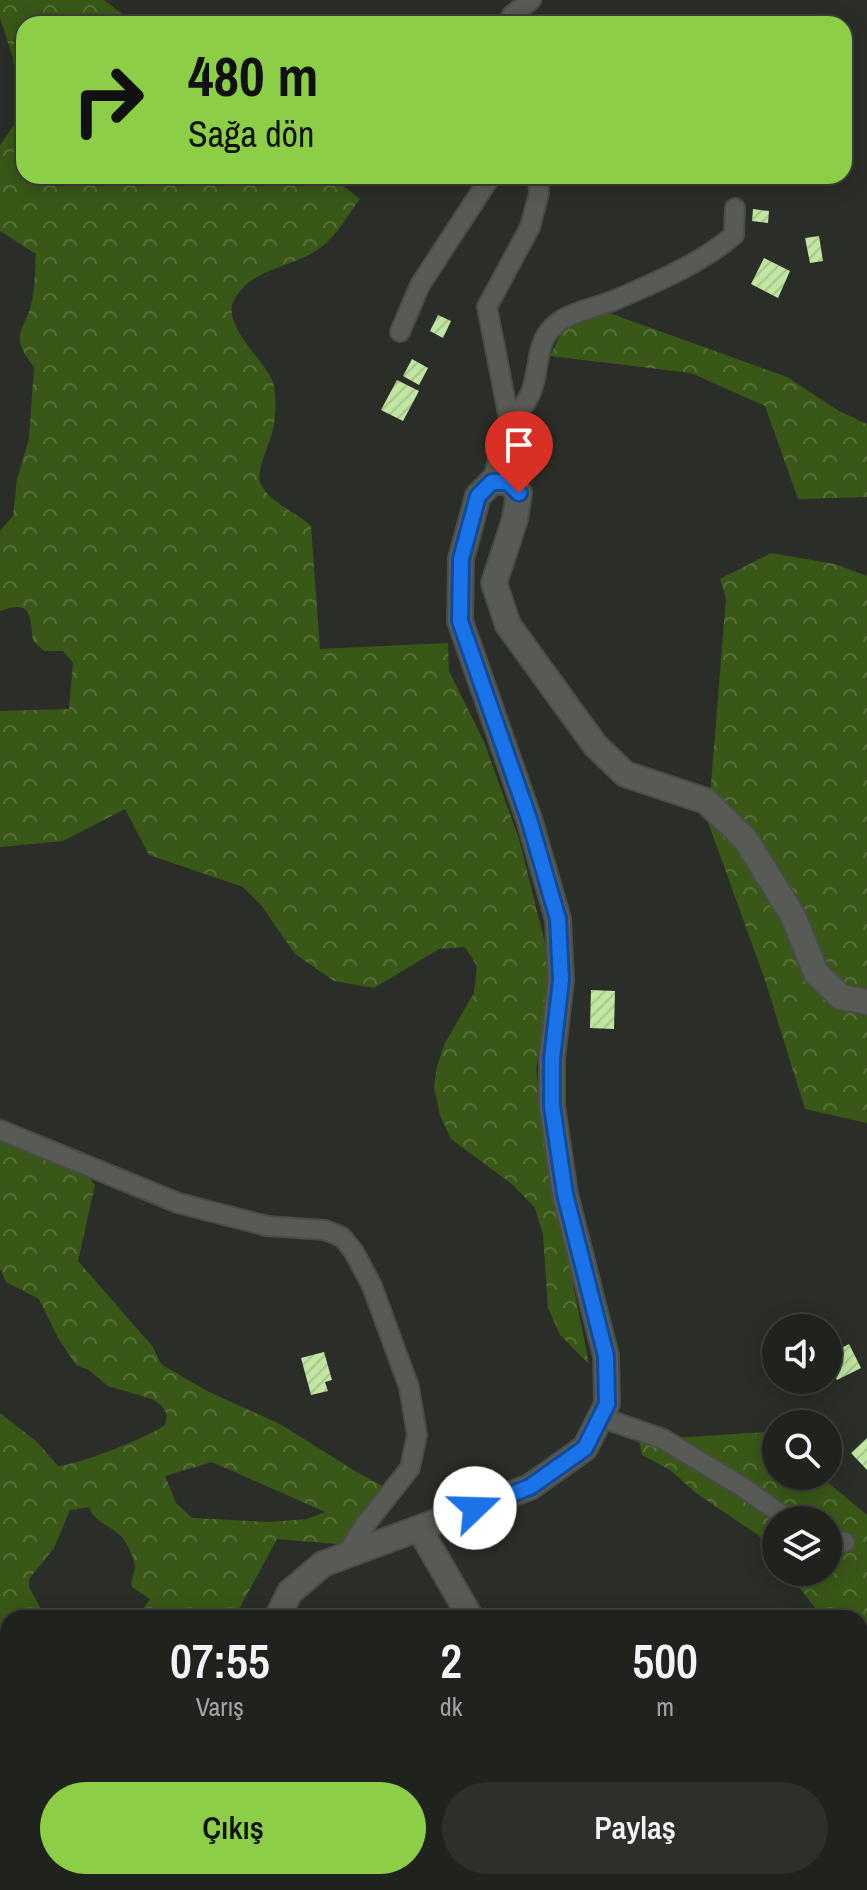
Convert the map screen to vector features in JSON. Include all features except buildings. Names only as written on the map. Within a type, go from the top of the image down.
[{"type":"street","points":[[512,16],[531,0]]},
{"type":"street","points":[[400,332],[420,285],[486,184]]},
{"type":"street","points":[[281,1610],[290,1592],[323,1564],[530,1487],[585,1448],[607,1404],[606,1356],[565,1194],[552,1106],[552,1059],[561,980],[558,919],[529,819],[460,621],[461,559],[478,496],[492,482],[509,419],[487,307],[530,227],[538,184]]},
{"type":"street","points":[[509,419],[522,410],[536,382],[543,346],[551,329],[561,321],[615,300],[713,253],[734,235],[735,208]]},
{"type":"street","points":[[492,482],[508,482],[519,493],[515,519],[494,583],[508,625],[595,745],[625,774],[706,801],[746,840],[793,916],[816,973],[841,997],[867,1002]]},
{"type":"street","points":[[0,1130],[178,1203],[267,1226],[325,1230],[342,1237],[354,1252],[372,1286],[409,1387],[417,1435],[410,1468],[365,1525],[346,1555]]},
{"type":"street","points":[[600,1417],[663,1439],[769,1506]]},
{"type":"street","points":[[420,1530],[466,1610]]},
{"type":"green space","points":[[0,0],[104,0],[125,16],[16,16],[16,84],[13,58],[0,18]]},
{"type":"green space","points":[[16,119],[16,184],[341,184],[360,199],[335,234],[323,245],[250,281],[234,300],[233,320],[268,372],[275,391],[272,435],[259,477],[269,496],[311,526],[320,649],[448,643],[449,671],[484,742],[519,839],[553,975],[536,1069],[546,1149],[589,1364],[560,1335],[548,1308],[543,1234],[535,1208],[513,1185],[451,1139],[440,1115],[434,1087],[437,1066],[445,1043],[474,993],[477,966],[465,947],[439,949],[374,988],[334,981],[295,954],[261,905],[243,887],[149,855],[125,809],[63,841],[0,847],[0,711],[69,709],[73,663],[63,651],[44,651],[33,641],[30,617],[24,608],[0,611],[0,531],[13,516],[17,479],[29,439],[34,367],[22,347],[20,334],[32,301],[36,254],[0,231],[0,145]]},
{"type":"green space","points":[[601,310],[787,377],[839,411],[867,424],[867,497],[798,499],[765,406],[691,373],[550,356],[566,324]]},
{"type":"green space","points":[[771,553],[835,564],[867,576],[867,1123],[805,1109],[765,980],[708,822],[726,598],[720,579]]},
{"type":"green space","points":[[0,1138],[78,1165],[95,1185],[78,1261],[153,1347],[161,1364],[207,1391],[280,1424],[384,1487],[348,1545],[277,1539],[239,1610],[142,1610],[150,1599],[132,1587],[135,1565],[122,1537],[96,1518],[89,1507],[70,1510],[54,1548],[29,1579],[29,1587],[42,1610],[0,1610],[0,1413],[37,1442],[58,1466],[97,1456],[144,1436],[165,1425],[167,1415],[162,1406],[152,1399],[108,1386],[89,1370],[76,1365],[58,1338],[39,1299],[6,1282],[0,1269]],"holes":[[[212,1462],[325,1512],[307,1519],[269,1522],[192,1518],[176,1503],[165,1476]]]},
{"type":"green space","points":[[762,1432],[762,1490],[837,1490],[867,1515],[867,1610],[817,1610],[798,1586],[842,1586],[842,1506],[762,1506],[762,1540],[696,1493],[670,1470],[642,1455],[639,1440]]},
{"type":"route","points":[[475,1508],[530,1487],[585,1448],[607,1404],[606,1356],[565,1194],[552,1106],[552,1059],[561,980],[558,919],[529,819],[460,621],[461,559],[478,496],[492,482],[508,482],[519,493]]}]
